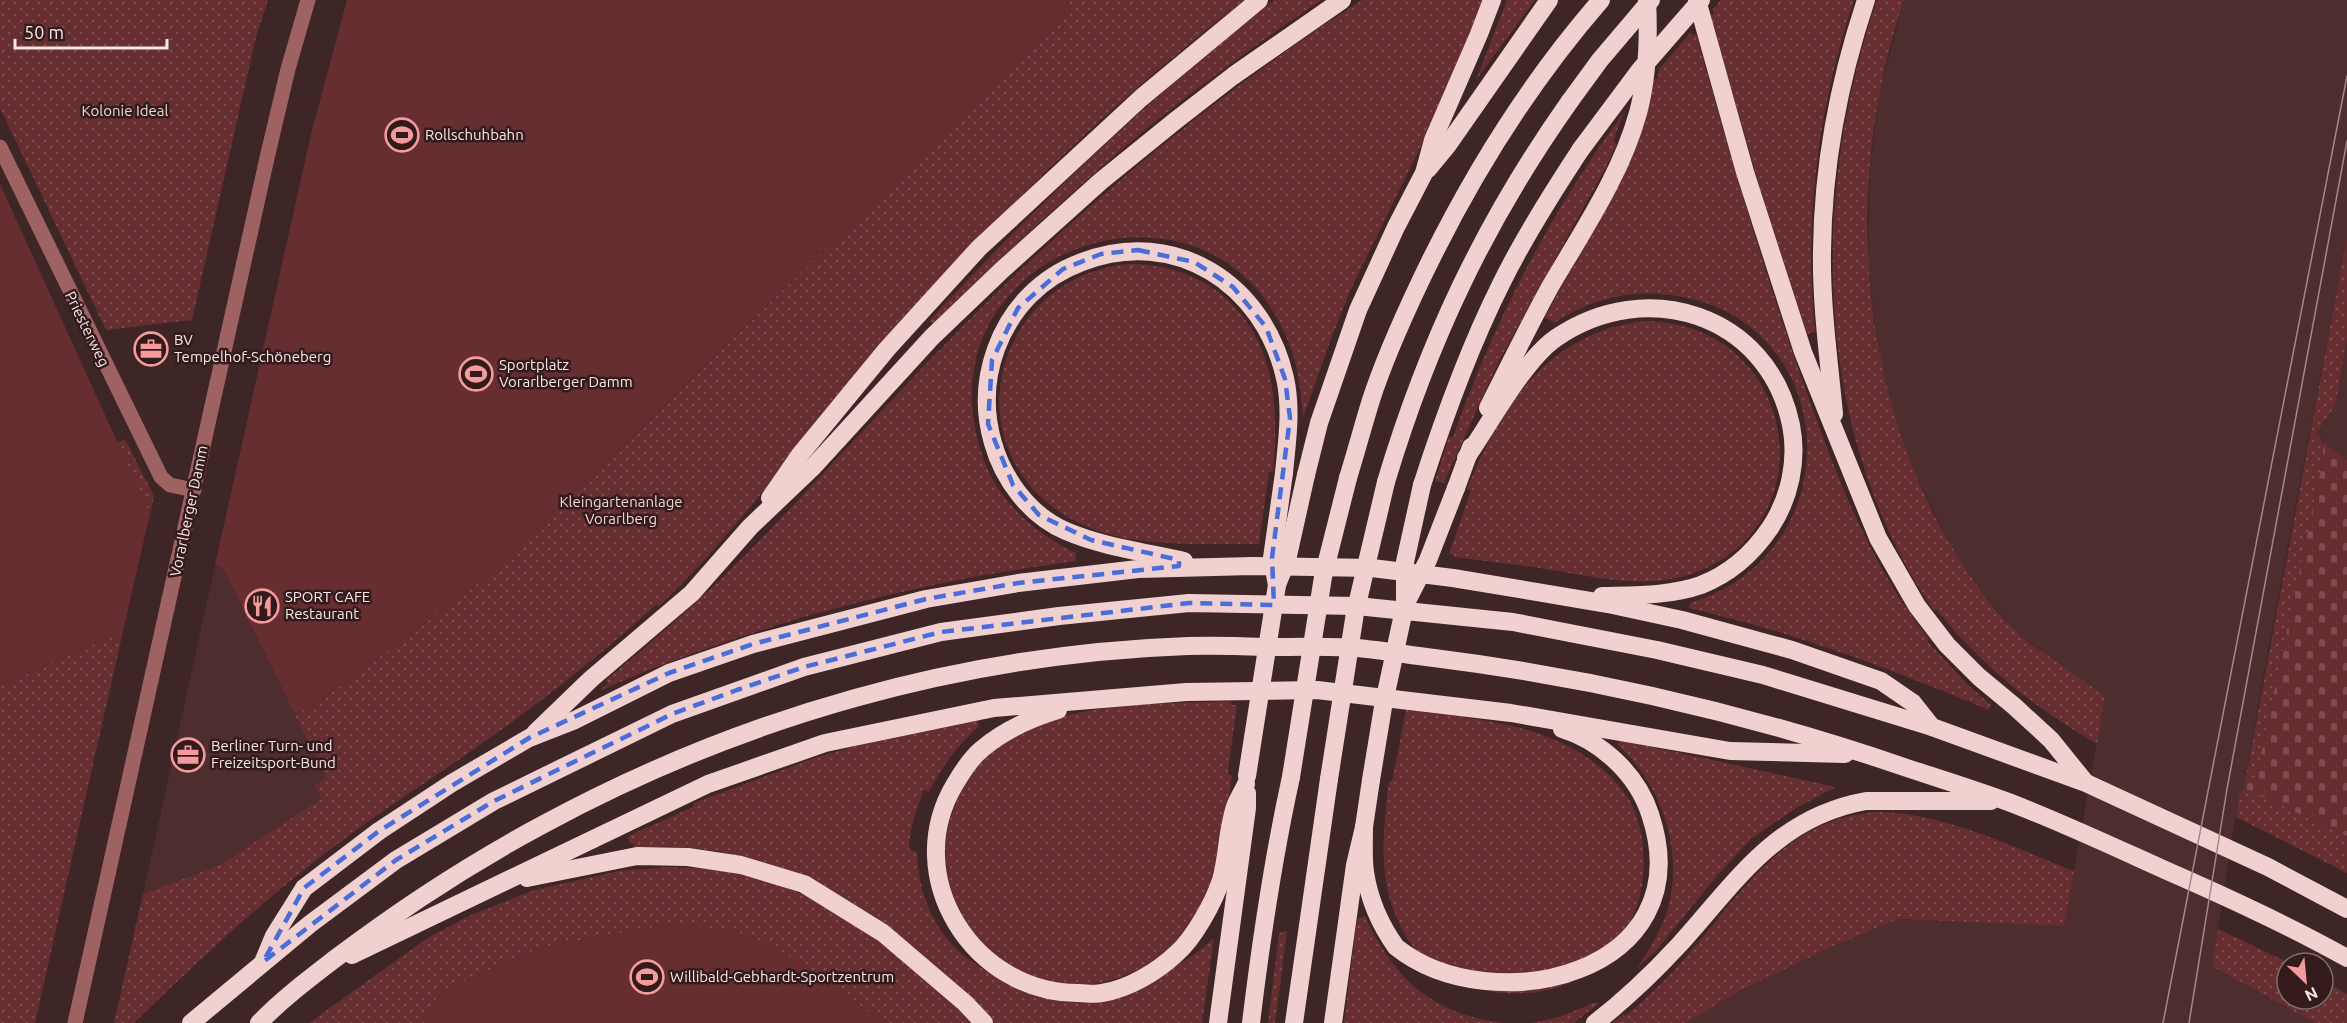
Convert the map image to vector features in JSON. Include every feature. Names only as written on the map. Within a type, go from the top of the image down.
[{"type":"highway","points":[[750,527],[799,456],[887,349],[979,248],[1141,98],[1259,0]]},
{"type":"highway","points":[[530,738],[591,679],[692,593],[750,527],[813,466],[932,337],[1002,270],[1101,181],[1233,76],[1342,0]]},
{"type":"highway","points":[[1424,173],[1433,140],[1492,0]]},
{"type":"highway","points":[[1251,1023],[1276,847],[1291,777],[1323,577],[1371,398],[1404,316],[1439,243],[1493,147],[1559,51],[1601,0]]},
{"type":"highway","points":[[1294,1023],[1355,613],[1386,482],[1422,374],[1471,262],[1518,178],[1600,60],[1649,0]]},
{"type":"highway","points":[[1405,605],[1428,560],[1482,420],[1527,329],[1606,189],[1631,134],[1638,113],[1646,71],[1649,0]]},
{"type":"highway","points":[[1333,1023],[1355,865],[1364,827],[1383,707],[1405,605],[1405,562],[1422,485],[1441,426],[1500,285],[1547,202],[1581,149],[1640,70],[1699,0]]},
{"type":"highway","points":[[1699,0],[1728,115],[1803,352],[1878,538],[1917,606],[1947,645],[1979,677],[2051,740],[2086,783]]},
{"type":"highway","points":[[1836,431],[1824,313],[1823,222],[1828,159],[1838,97],[1866,0]]},
{"type":"highway","points":[[1218,1023],[1248,808],[1247,780],[1277,585],[1287,560],[1319,423],[1358,310],[1396,226],[1424,173],[1447,146],[1549,1]]},
{"type":"highway","points":[[1207,566],[1091,540],[1064,531],[1039,515],[1013,485],[997,455],[988,424],[987,388],[992,360],[1002,334],[1018,308],[1036,288],[1063,269],[1101,254],[1138,250],[1166,254],[1194,262],[1233,287],[1252,307],[1266,327],[1285,379],[1290,418],[1272,558],[1277,585]]},
{"type":"highway","points":[[1466,458],[1530,363],[1554,339],[1597,316],[1625,310],[1657,308],[1689,312],[1715,322],[1738,337],[1760,358],[1775,379],[1787,406],[1793,437],[1794,463],[1788,490],[1778,517],[1764,537],[1746,557],[1725,573],[1702,584],[1679,591],[1570,598]]},
{"type":"highway","points":[[263,962],[274,936],[304,888],[379,831],[452,783],[530,738],[575,720],[669,673],[753,644],[926,599],[1018,583],[1090,574],[1207,566],[1372,568],[1453,578],[1682,620],[1772,644],[1881,681],[1913,703],[1932,727]]},
{"type":"highway","points":[[191,1023],[263,962],[396,860],[494,801],[672,714],[804,667],[941,632],[1059,616],[1189,603],[1356,606],[1513,622],[1763,675],[1932,727],[2086,783],[2268,867],[2347,909]]},
{"type":"highway","points":[[259,1023],[318,972],[405,908],[479,860],[569,810],[655,769],[734,737],[836,702],[950,673],[1065,655],[1189,645],[1366,649],[1513,668],[1643,693],[1796,733],[2008,802],[2087,834],[2234,900],[2347,958]]},
{"type":"highway","points":[[318,972],[708,784],[825,743],[994,708],[1186,692],[1317,690],[1511,713],[1730,751],[1866,754]]},
{"type":"highway","points":[[1086,701],[1039,716],[1004,733],[982,749],[964,768],[949,795],[938,825],[936,854],[938,877],[946,904],[957,927],[973,947],[996,968],[1027,984],[1060,993],[1102,993],[1137,982],[1178,953],[1198,926],[1221,881],[1236,806],[1247,780]]},
{"type":"highway","points":[[1511,713],[1572,732],[1592,742],[1624,770],[1648,807],[1658,846],[1658,882],[1655,899],[1639,937],[1616,968]]},
{"type":"highway","points":[[1595,1023],[1645,981],[1760,853],[1792,828],[1817,815],[1848,804],[1866,801],[2008,802]]},
{"type":"highway","points":[[1364,827],[1365,871],[1379,917],[1392,942],[1411,968],[1432,985]]},
{"type":"highway","points":[[499,884],[637,856],[688,857],[741,865],[804,884],[858,916],[883,933],[965,1003],[984,1023]]},
{"type":"street","name":"Vorarlberger Damm","points":[[75,1023],[288,69],[308,0]]},
{"type":"street","name":"Priesterweg","points":[[0,147],[161,477],[170,484],[194,490]]},
{"type":"highlighted area","points":[[1138,250],[1194,262],[1233,287],[1266,327],[1285,379],[1290,418],[1272,558],[1274,605],[1189,603],[941,632],[804,667],[737,690],[672,714],[494,801],[396,860],[263,962],[304,888],[379,831],[529,738],[669,673],[753,644],[926,599],[1018,583],[1179,566],[1179,560],[1091,540],[1039,515],[1013,485],[988,424],[992,360],[1018,308],[1063,269],[1101,254]]},
{"type":"shaded area","points":[[1904,0],[2347,0],[2347,236],[2244,788],[2239,794],[2212,966],[2275,1001],[2275,1011],[2293,1011],[2315,1023],[1686,1023],[1739,991],[1827,949],[1898,919],[2064,926],[2105,696],[2017,633],[1975,584],[1952,549],[1912,467],[1896,425],[1879,356],[1868,266],[1870,167],[1879,94]]},
{"type":"shaded area","points":[[2347,339],[2347,460],[2316,434],[2335,406]]},
{"type":"shaded area","points":[[215,565],[223,568],[326,778],[322,799],[220,865],[143,894]]},
{"type":"green space","name":"Kolonie Ideal","points":[[0,0],[268,0],[256,37],[192,320],[106,330],[0,108]]},
{"type":"green space","name":"Sportplatz Vorarlberger Damm","points":[[347,0],[1069,0],[1062,20],[488,576],[314,705],[295,715],[223,568],[215,565],[311,134]]},
{"type":"green space","name":"Kleingartenanlage Vorarlberg","points":[[1069,0],[1244,0],[1115,108],[994,224],[837,401],[729,533],[658,607],[656,605],[544,698],[315,861],[235,928],[134,1023],[114,1023],[143,894],[220,865],[321,799],[315,785],[326,778],[295,715],[314,705],[488,576],[1062,20]]},
{"type":"green space","points":[[1274,0],[1321,0],[1169,110],[1049,214],[934,325],[929,321],[1011,235],[1096,153],[1183,75]]},
{"type":"green space","points":[[1362,0],[1484,0],[1444,99],[1351,289],[1303,418],[1298,378],[1291,348],[1250,282],[1200,249],[1144,237],[1087,246],[1035,272],[995,313],[974,369],[977,437],[991,476],[1001,492],[1026,520],[1076,553],[1076,561],[953,581],[833,609],[715,646],[599,691],[608,683],[606,680],[674,622],[740,560],[937,352],[1059,235],[1155,151],[1205,111]]},
{"type":"green space","points":[[1507,0],[1535,0],[1476,80]]},
{"type":"green space","points":[[1721,0],[1854,0],[1831,82],[1817,164],[1811,248],[1815,332],[1807,334],[1759,185],[1710,15],[1714,14],[1713,9]]},
{"type":"green space","points":[[1877,0],[1904,0],[1886,65],[1874,132],[1868,199],[1869,267],[1876,334],[1891,400],[1912,464],[1940,526],[1974,582],[1994,608],[2024,638],[2105,696],[2097,744],[2052,716],[2011,685],[1972,650],[1937,610],[1934,611],[1894,542],[1864,469],[1845,393],[1835,314],[1833,234],[1840,154],[1855,76]]},
{"type":"green space","points":[[1691,32],[1692,35],[1696,34],[1788,339],[1841,483],[1888,580],[1929,639],[1927,641],[1966,683],[1991,705],[1989,710],[1915,680],[1804,640],[1689,608],[1690,603],[1744,576],[1781,536],[1802,489],[1807,438],[1796,389],[1769,345],[1728,312],[1671,295],[1625,295],[1595,302],[1554,323],[1545,317],[1623,172],[1636,142],[1654,79],[1658,79],[1659,69]]},
{"type":"green space","points":[[1624,112],[1613,142],[1617,144],[1606,167],[1498,363],[1444,483],[1435,481],[1449,437],[1453,437],[1487,350],[1526,268],[1572,189]]},
{"type":"green space","points":[[0,184],[150,514],[123,631],[0,686]]},
{"type":"green space","points":[[2347,236],[2347,339],[2335,406],[2316,434],[2322,442],[2323,459],[2256,778],[2246,777]]},
{"type":"green space","points":[[1128,264],[1178,271],[1220,293],[1237,310],[1263,351],[1272,388],[1275,436],[1273,472],[1269,472],[1259,544],[1163,543],[1115,536],[1093,529],[1071,519],[1033,489],[1010,453],[1000,413],[1003,372],[1018,333],[1044,300],[1081,276]]},
{"type":"green space","points":[[1644,321],[1698,331],[1739,356],[1766,393],[1779,436],[1777,480],[1760,521],[1729,555],[1681,577],[1664,580],[1613,580],[1454,557],[1449,554],[1471,490],[1467,489],[1480,458],[1512,402],[1532,378],[1555,357],[1581,340],[1610,328]]},
{"type":"green space","points":[[125,439],[154,496],[150,514],[117,443]]},
{"type":"green space","points":[[2323,442],[2347,460],[2347,836],[2244,788],[2246,776],[2256,778],[2323,459]]},
{"type":"green space","points":[[123,631],[35,1023],[0,1023],[0,686]]},
{"type":"green space","points":[[1231,701],[1232,705],[1237,705],[1228,771],[1229,775],[1232,775],[1218,859],[1200,907],[1175,941],[1145,966],[1110,980],[1074,985],[1038,979],[1005,963],[977,937],[955,900],[948,876],[945,851],[951,815],[961,792],[989,755],[1018,734],[1068,715],[1122,706]]},
{"type":"green space","points":[[1406,710],[1471,718],[1535,732],[1574,749],[1590,759],[1613,778],[1625,793],[1636,814],[1643,846],[1643,879],[1640,896],[1636,911],[1625,930],[1579,977],[1557,988],[1543,991],[1499,993],[1485,990],[1460,980],[1417,950],[1408,940],[1392,906],[1387,888],[1384,853],[1389,781],[1392,781]]},
{"type":"green space","points":[[977,717],[979,726],[951,757],[929,792],[924,790],[914,819],[909,849],[917,852],[928,906],[954,946],[990,973],[1035,988],[1083,991],[1131,983],[1176,965],[1214,938],[1202,1023],[996,1023],[918,952],[876,921],[833,894],[788,872],[740,856],[689,848],[634,848],[630,843],[628,837],[630,835],[693,807],[694,803],[817,757]]},
{"type":"green space","points":[[1621,740],[1836,787],[1796,808],[1751,839],[1716,877],[1656,951],[1636,969],[1656,938],[1666,913],[1673,882],[1673,860],[1670,838],[1656,796],[1645,777],[1617,744]]},
{"type":"green space","points":[[2244,788],[2347,836],[2347,873],[2236,817],[2239,794]]},
{"type":"green space","points":[[1877,812],[1927,818],[1952,824],[2074,871],[2064,926],[1898,919],[1827,949],[1739,991],[1686,1023],[1612,1023],[1623,1014],[1625,1016],[1663,982],[1745,886],[1789,845],[1815,829],[1844,817]]},
{"type":"green space","points":[[666,867],[730,871],[798,892],[862,928],[892,950],[920,973],[972,1023],[884,1023],[801,965],[752,937],[667,925],[539,948],[441,992],[426,1017],[425,1023],[309,1023],[429,937],[469,916],[534,890],[619,871]]},
{"type":"green space","points":[[1365,916],[1389,958],[1418,990],[1456,1011],[1503,1023],[1344,1023],[1357,919]]},
{"type":"green space","name":"Willibald-Gebhardt-Sportzentrum","points":[[667,925],[722,929],[753,938],[804,966],[884,1023],[425,1023],[426,1017],[441,992],[539,948]]},
{"type":"green space","points":[[2218,929],[2275,956],[2275,1001],[2212,966]]},
{"type":"green space","points":[[1287,931],[1275,1023],[1268,1023],[1279,933]]},
{"type":"green space","points":[[2335,988],[2347,994],[2347,1023],[2315,1023],[2293,1011],[2335,1011]]},
{"type":"green space","points":[[1597,1002],[1598,1004],[1574,1023],[1531,1023],[1559,1017]]},
{"type":"tram line","points":[[2163,1023],[2347,76]]},
{"type":"tram line","points":[[2189,1023],[2227,789],[2347,141]]},
{"type":"place","name":"Rollschuhbahn","points":[[402,135]]},
{"type":"place","name":"BV Tempelhof-Schöneberg","points":[[151,349]]},
{"type":"place","name":"Sportplatz Vorarlberger Damm","points":[[476,374]]},
{"type":"place","name":"SPORT CAFE Restaurant","points":[[262,606]]},
{"type":"place","name":"Berliner Turn- und Freizeitsport-Bund","points":[[188,755]]},
{"type":"place","name":"Willibald-Gebhardt-Sportzentrum","points":[[647,977]]}]
